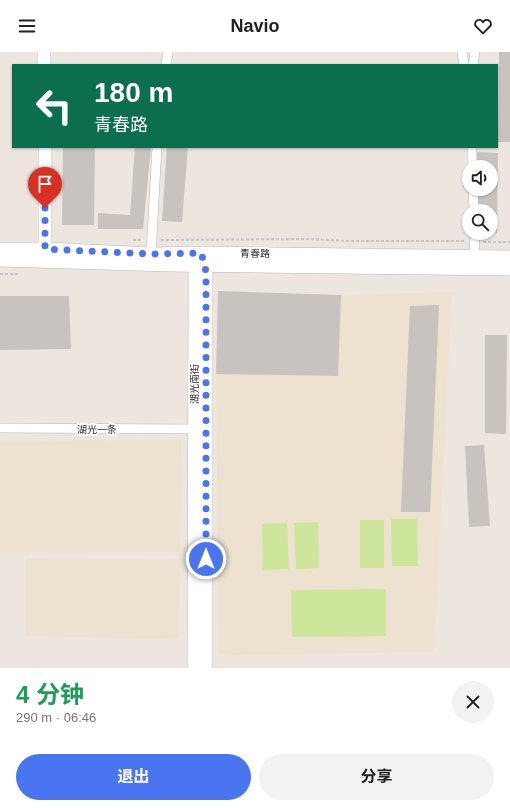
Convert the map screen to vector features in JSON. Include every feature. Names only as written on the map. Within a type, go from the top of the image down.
[{"type":"main road","points":[[44,52],[44,64]]},
{"type":"main road","points":[[45,148],[45,249]]},
{"type":"main road","name":"青春路","points":[[0,249],[45,249],[151,254],[201,261],[510,269]]},
{"type":"main road","name":"青春路","points":[[0,260],[201,261],[510,257]]},
{"type":"main road","name":"湖光南街","points":[[194,668],[194,429],[201,261]]},
{"type":"main road","name":"湖光南街","points":[[201,261],[206,668]]},
{"type":"street","points":[[166,64],[168,52]]},
{"type":"street","points":[[462,52],[464,64]]},
{"type":"street","points":[[474,64],[475,52]]},
{"type":"street","points":[[151,254],[157,148]]},
{"type":"street","points":[[472,148],[472,160]]},
{"type":"street","points":[[474,257],[475,240]]},
{"type":"street","name":"湖光一条","points":[[0,428],[194,429]]},
{"type":"path","name":"青春路","points":[[129,240],[309,239],[348,241],[462,237]]},
{"type":"path","name":"青春路","points":[[496,240],[510,242]]},
{"type":"shaded area","points":[[452,292],[434,652],[219,655],[216,374],[338,376],[341,295]]},
{"type":"shaded area","points":[[181,440],[180,552],[0,552],[0,441]]},
{"type":"shaded area","points":[[26,558],[180,559],[179,639],[26,636]]},
{"type":"green space","points":[[391,519],[417,519],[418,566],[392,566]]},
{"type":"green space","points":[[360,520],[384,520],[384,568],[360,568]]},
{"type":"green space","points":[[318,522],[319,568],[296,569],[294,523]]},
{"type":"green space","points":[[287,523],[289,569],[263,570],[262,524]]},
{"type":"green space","points":[[386,589],[386,636],[292,637],[291,590]]},
{"type":"building","points":[[499,52],[510,52],[510,142],[498,142]]},
{"type":"building","points":[[63,148],[95,148],[94,225],[62,225]]},
{"type":"building","points":[[135,148],[151,148],[143,229],[98,229],[98,213],[130,215]]},
{"type":"building","points":[[167,148],[188,148],[182,222],[162,221]]},
{"type":"building","points":[[477,152],[498,153],[498,160],[477,160]]},
{"type":"building","points":[[477,196],[497,196],[497,204],[477,204]]},
{"type":"building","points":[[218,291],[341,295],[338,376],[216,374]]},
{"type":"building","points":[[0,296],[69,296],[71,349],[0,350]]},
{"type":"building","points":[[439,305],[430,512],[401,512],[410,306]]},
{"type":"building","points":[[485,335],[507,335],[506,434],[485,433]]},
{"type":"building","points":[[484,445],[490,526],[469,527],[465,446]]},
{"type":"route","points":[[45,208],[45,249],[151,254],[201,253],[206,274],[206,559]]}]
